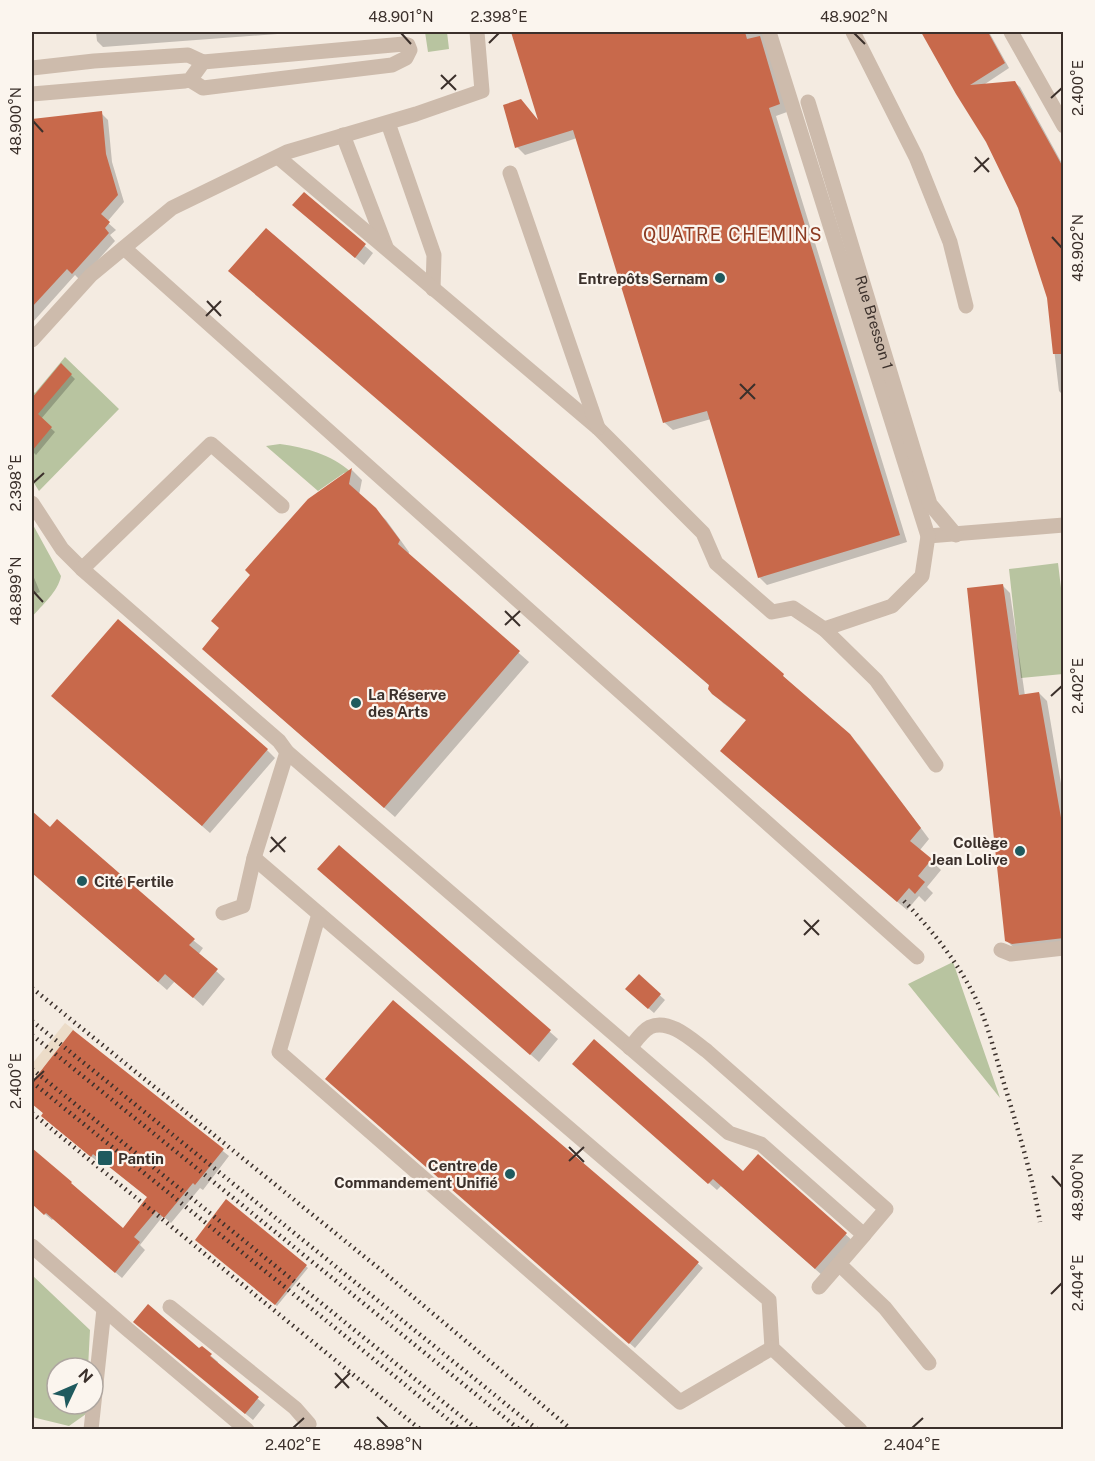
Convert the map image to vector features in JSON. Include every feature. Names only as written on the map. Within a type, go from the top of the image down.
[{"type":"street","points":[[32,340],[90,275],[172,208],[278,157],[482,91],[477,32]]},
{"type":"street","points":[[769,32],[928,536],[922,576],[892,606],[824,629]]},
{"type":"street","points":[[853,32],[916,157],[950,242],[966,306]]},
{"type":"street","points":[[1011,32],[1064,126]]},
{"type":"street","points":[[32,68],[94,61],[189,55],[203,62],[404,44],[408,45],[410,50],[406,58],[392,65],[203,88],[190,80],[32,94]]},
{"type":"street","points":[[190,80],[203,62]]},
{"type":"street","name":"Rue Bresson 1","points":[[808,102],[930,504],[956,535]]},
{"type":"street","points":[[388,123],[434,255],[434,289]]},
{"type":"street","points":[[343,135],[387,250]]},
{"type":"street","points":[[278,157],[598,428],[704,533],[716,563],[772,612],[793,608],[824,629],[881,686],[936,765]]},
{"type":"street","points":[[510,173],[598,428]]},
{"type":"street","points":[[124,248],[917,957]]},
{"type":"street","points":[[82,569],[211,444],[282,506]]},
{"type":"street","points":[[32,502],[62,549],[82,569],[279,741],[287,752],[729,1133],[761,1144],[864,1234]]},
{"type":"street","points":[[928,536],[1064,525]]},
{"type":"street","points":[[223,914],[243,906],[287,752]]},
{"type":"street","points":[[255,858],[769,1300],[771,1348],[860,1430]]},
{"type":"street","points":[[319,914],[279,1052],[680,1402],[771,1348]]},
{"type":"street","points":[[1001,950],[1011,954],[1064,948]]},
{"type":"street","points":[[630,1048],[648,1027],[662,1025],[680,1031],[708,1052],[886,1209],[819,1287]]},
{"type":"street","points":[[32,1246],[247,1430]]},
{"type":"street","points":[[839,1264],[885,1308],[929,1363]]},
{"type":"street","points":[[170,1307],[295,1408],[309,1424],[305,1430]]},
{"type":"street","points":[[77,1430],[92,1426],[104,1309]]},
{"type":"green space","points":[[425,32],[447,32],[449,49],[428,52]]},
{"type":"green space","points":[[65,357],[119,409],[39,491],[32,480],[32,390],[35,393]]},
{"type":"green space","points":[[280,444],[318,453],[351,472],[344,473],[318,491],[266,446]]},
{"type":"green space","points":[[32,523],[61,576],[53,593],[32,617]]},
{"type":"green space","points":[[1058,563],[1064,613],[1063,674],[1021,678],[1009,569]]},
{"type":"green space","points":[[953,962],[997,1089],[1000,1098],[908,984]]},
{"type":"green space","points":[[32,1275],[90,1330],[89,1356],[45,1356],[45,1416],[83,1416],[69,1426],[32,1417]]},
{"type":"shaded area","points":[[65,1023],[74,1030],[32,1081],[32,1064]]},
{"type":"building","name":"Entrepôts Sernam","points":[[511,32],[745,32],[747,39],[760,36],[780,104],[769,108],[900,535],[758,578],[707,411],[663,423],[573,130],[515,148],[503,105],[521,99],[538,120]]},
{"type":"building","points":[[921,32],[988,32],[1005,63],[970,85],[1015,81],[1064,169],[1064,354],[1053,354],[1047,298],[1018,208],[986,142]]},
{"type":"building","points":[[102,111],[106,154],[118,195],[101,214],[110,222],[105,228],[109,233],[72,274],[67,269],[32,307],[32,119]]},
{"type":"building","points":[[304,192],[366,244],[355,258],[292,205]]},
{"type":"building","points":[[266,228],[784,674],[783,676],[850,734],[921,828],[910,841],[932,859],[918,876],[925,882],[915,894],[909,888],[897,902],[720,751],[746,720],[712,694],[708,689],[709,685],[228,271]]},
{"type":"building","points":[[61,363],[72,374],[38,414],[52,427],[32,451],[32,398]]},
{"type":"building","points":[[352,468],[349,484],[376,508],[400,540],[398,544],[520,651],[384,808],[202,649],[219,628],[211,621],[250,575],[245,570],[308,499]]},
{"type":"building","points":[[1003,584],[1019,695],[1039,692],[1064,835],[1064,938],[1012,944],[1005,941],[967,588]]},
{"type":"building","points":[[118,619],[268,749],[202,826],[51,696]]},
{"type":"building","points":[[32,811],[50,827],[57,819],[195,939],[189,945],[218,969],[193,998],[165,974],[158,982],[32,873]]},
{"type":"building","points":[[339,845],[551,1030],[530,1055],[317,869]]},
{"type":"building","points":[[639,974],[661,994],[648,1009],[625,989]]},
{"type":"building","name":"Centre de Commandement Unifié","points":[[393,1000],[699,1262],[629,1344],[325,1079]]},
{"type":"building","points":[[73,1030],[224,1149],[164,1218],[156,1211],[134,1237],[140,1242],[115,1273],[46,1213],[44,1215],[32,1204],[32,1148],[123,1228],[147,1197],[93,1154],[91,1157],[41,1116],[43,1113],[32,1104],[32,1082]]},
{"type":"building","points":[[594,1039],[743,1171],[758,1154],[847,1233],[815,1269],[713,1179],[708,1184],[572,1064]]},
{"type":"building","points":[[226,1199],[307,1265],[275,1305],[195,1240]]},
{"type":"building","points":[[148,1304],[199,1348],[202,1346],[212,1354],[210,1356],[259,1397],[245,1414],[133,1322]]},
{"type":"railway","points":[[904,901],[950,956],[978,1003],[1024,1150],[1040,1222]]},
{"type":"railway","points":[[32,988],[381,1270],[572,1430]]},
{"type":"railway","points":[[32,1021],[538,1430]]},
{"type":"railway","points":[[32,1035],[520,1430]]},
{"type":"railway","points":[[32,1069],[478,1430]]},
{"type":"railway","points":[[32,1082],[461,1430]]},
{"type":"railway","points":[[32,1113],[421,1430]]},
{"type":"place","name":"Entrepôts Sernam","points":[[720,278]]},
{"type":"place","name":"La Réserve des Arts","points":[[356,703]]},
{"type":"place","name":"Collège Jean Lolive","points":[[1020,851]]},
{"type":"place","name":"Cité Fertile","points":[[82,881]]},
{"type":"place","name":"Pantin","points":[[105,1158]]},
{"type":"place","name":"Centre de Commandement Unifié","points":[[510,1174]]},
{"type":"district","name":"QUATRE CHEMINS","points":[[733,234]]}]
